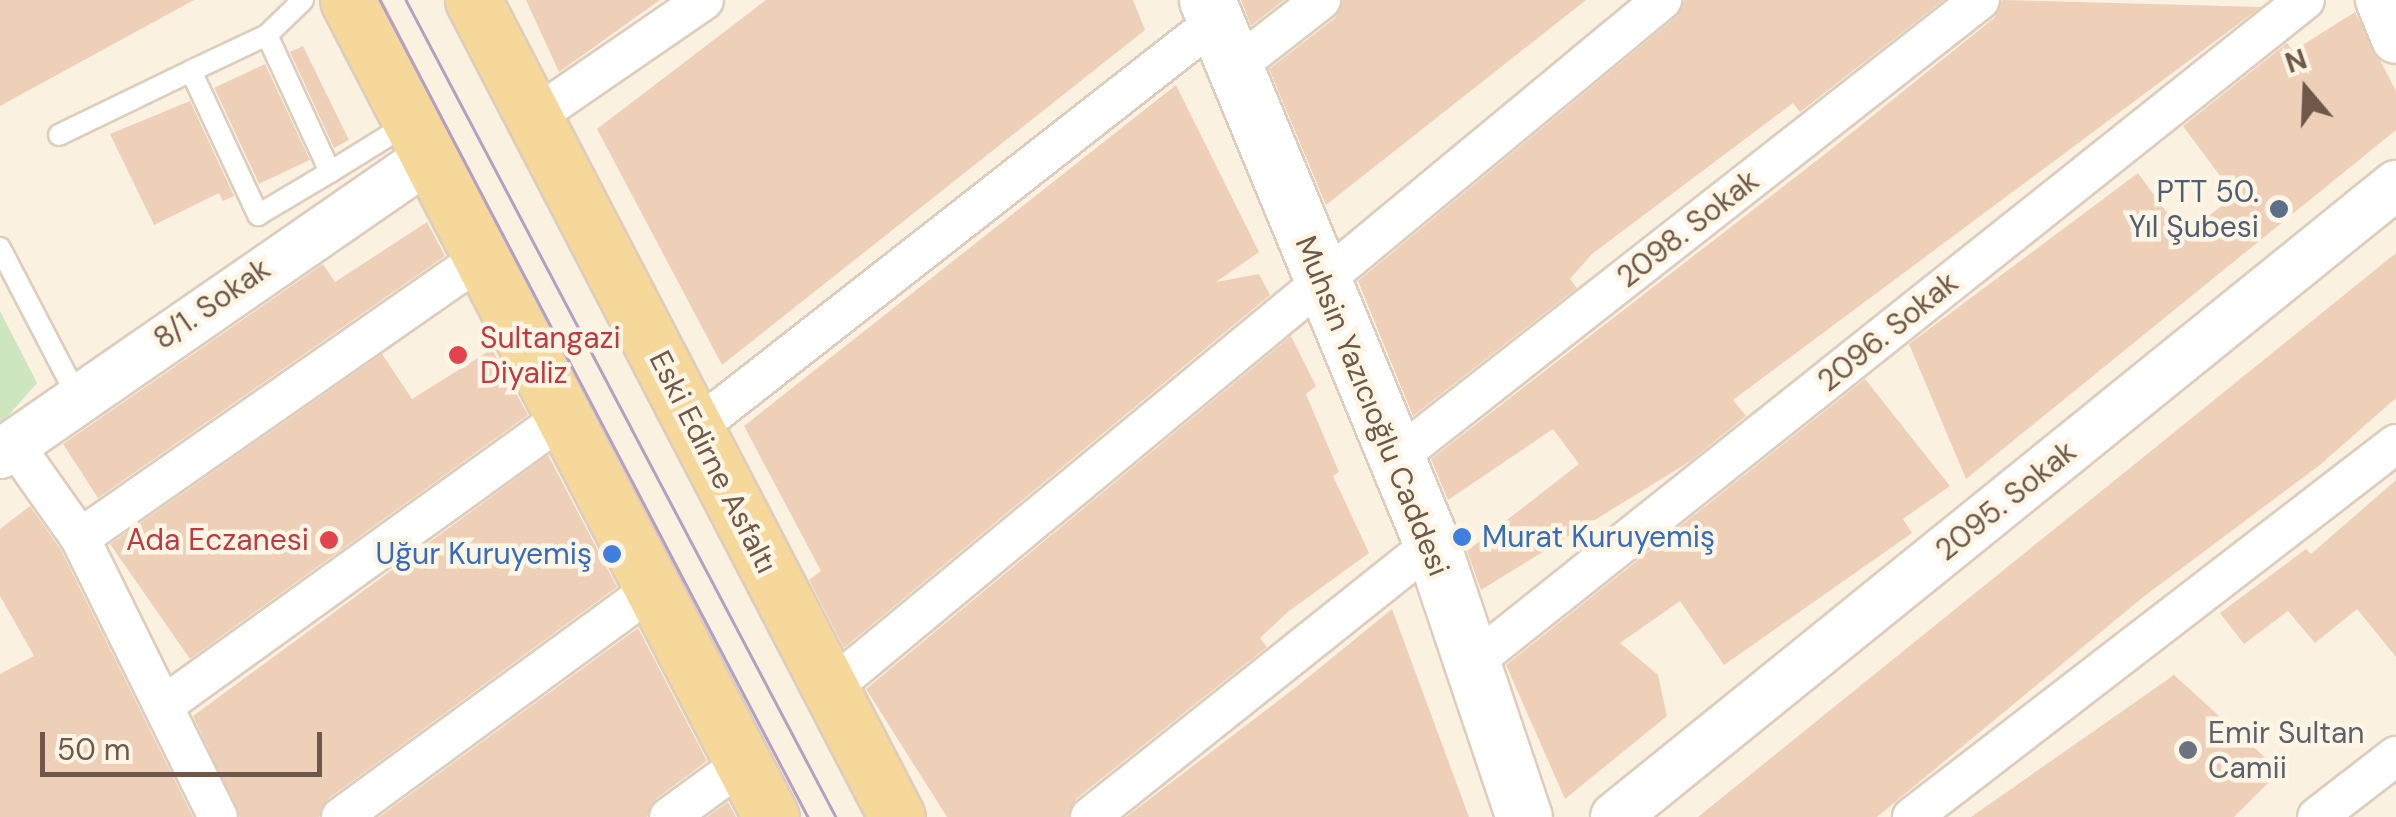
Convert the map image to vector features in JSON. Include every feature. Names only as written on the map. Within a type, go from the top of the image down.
[{"type":"main road","points":[[348,0],[771,817]]},
{"type":"main road","name":"Eski Edirne Asfaltı","points":[[473,0],[897,817]]},
{"type":"main road","name":"Muhsin Yazıcıoğlu Caddesi","points":[[1219,29],[1432,544],[1517,814]]},
{"type":"street","points":[[534,117],[704,0]]},
{"type":"street","points":[[696,428],[1219,29],[1321,0]]},
{"type":"street","points":[[830,688],[1320,276],[1662,0]]},
{"type":"street","name":"2098. Sokak","points":[[1396,458],[1980,0]]},
{"type":"street","name":"2096. Sokak","points":[[1471,664],[2305,0]]},
{"type":"street","points":[[2380,0],[2396,40]]},
{"type":"street","name":"8/1. Sokak","points":[[6,449],[419,141]]},
{"type":"street","name":"2095. Sokak","points":[[1616,817],[2396,185]]},
{"type":"street","points":[[80,538],[481,258]]},
{"type":"street","points":[[163,706],[564,417]]},
{"type":"street","points":[[1912,817],[2396,444]]},
{"type":"street","points":[[6,449],[80,538],[218,817]]},
{"type":"street","points":[[1090,817],[1432,544]]},
{"type":"street","points":[[341,817],[653,590]]},
{"type":"street","points":[[2317,817],[2396,756]]},
{"type":"street","points":[[669,817],[744,764]]},
{"type":"lane","points":[[58,136],[267,35],[302,0]]},
{"type":"lane","points":[[267,35],[330,172]]},
{"type":"lane","points":[[191,71],[258,215],[330,172],[419,141]]},
{"type":"lane","points":[[0,248],[78,398]]},
{"type":"green space","points":[[0,311],[37,383],[0,425]]},
{"type":"building","points":[[0,0],[194,0],[0,106]]},
{"type":"building","points":[[526,0],[660,0],[559,72]]},
{"type":"building","points":[[766,0],[1133,0],[1145,30],[722,365],[597,129]]},
{"type":"building","points":[[1241,0],[1284,0],[1251,26]]},
{"type":"building","points":[[1343,0],[1586,0],[1326,205],[1269,69],[1335,18]]},
{"type":"building","points":[[1684,0],[1944,0],[1800,112],[1793,103],[1592,254],[1570,279],[1577,288],[1413,416],[1358,281],[1676,17]]},
{"type":"building","points":[[2002,0],[2261,7],[1733,400],[1746,416],[1689,462],[1481,590],[1467,551],[1579,464],[1553,429],[1448,500],[1431,459],[1829,151],[1994,18]]},
{"type":"building","points":[[2355,12],[2396,91],[2396,130],[1966,479],[1909,344],[2138,173],[2183,235],[2235,196],[2183,126],[2287,43],[2293,51]]},
{"type":"building","points":[[303,46],[349,140],[334,148],[290,52]]},
{"type":"building","points":[[265,64],[310,160],[259,184],[214,88]]},
{"type":"building","points":[[1176,85],[1259,252],[1216,282],[1259,274],[1270,295],[844,648],[809,580],[821,571],[744,426]]},
{"type":"building","points":[[190,101],[234,196],[223,201],[219,193],[154,225],[110,134]]},
{"type":"building","points":[[427,222],[445,256],[98,498],[63,444],[323,264],[335,282]]},
{"type":"building","points":[[2396,253],[2396,398],[2321,464],[2142,598],[1877,817],[1698,817]]},
{"type":"building","points":[[1291,336],[1316,386],[1306,394],[1339,472],[1333,476],[1369,553],[1289,611],[1260,638],[1267,647],[1076,799],[1068,817],[947,817],[866,689]]},
{"type":"building","points":[[492,349],[528,415],[190,659],[110,544],[382,354],[412,399]]},
{"type":"building","points":[[1865,379],[1950,486],[1903,519],[1912,533],[1724,665],[1680,601],[1620,643],[1658,675],[1667,716],[1565,799],[1506,665]]},
{"type":"building","points":[[548,455],[617,587],[328,799],[319,817],[240,817],[193,716]]},
{"type":"building","points":[[2396,480],[2396,657],[2357,609],[2315,643],[2288,611],[2244,644],[2220,613],[2306,549],[2311,554]]},
{"type":"building","points":[[30,506],[61,550],[193,817],[0,817],[0,674],[34,656],[0,596],[0,529]]},
{"type":"building","points":[[1392,609],[1469,817],[1126,817],[1300,684]]},
{"type":"building","points":[[638,628],[707,761],[656,799],[647,817],[379,817]]},
{"type":"building","points":[[2174,675],[2280,771],[2234,817],[1971,817]]},
{"type":"building","points":[[728,802],[736,817],[707,817]]},
{"type":"tram line","points":[[380,0],[808,817]]},
{"type":"tram line","points":[[406,0],[836,817]]},
{"type":"place","name":"PTT 50. Yıl Şubesi","points":[[2279,209]]},
{"type":"place","name":"Sultangazi Diyaliz","points":[[458,355]]},
{"type":"place","name":"Murat Kuruyemiş","points":[[1462,537]]},
{"type":"place","name":"Ada Eczanesi","points":[[329,540]]},
{"type":"place","name":"Uğur Kuruyemiş","points":[[612,554]]},
{"type":"place","name":"Emir Sultan Camii","points":[[2188,750]]}]
